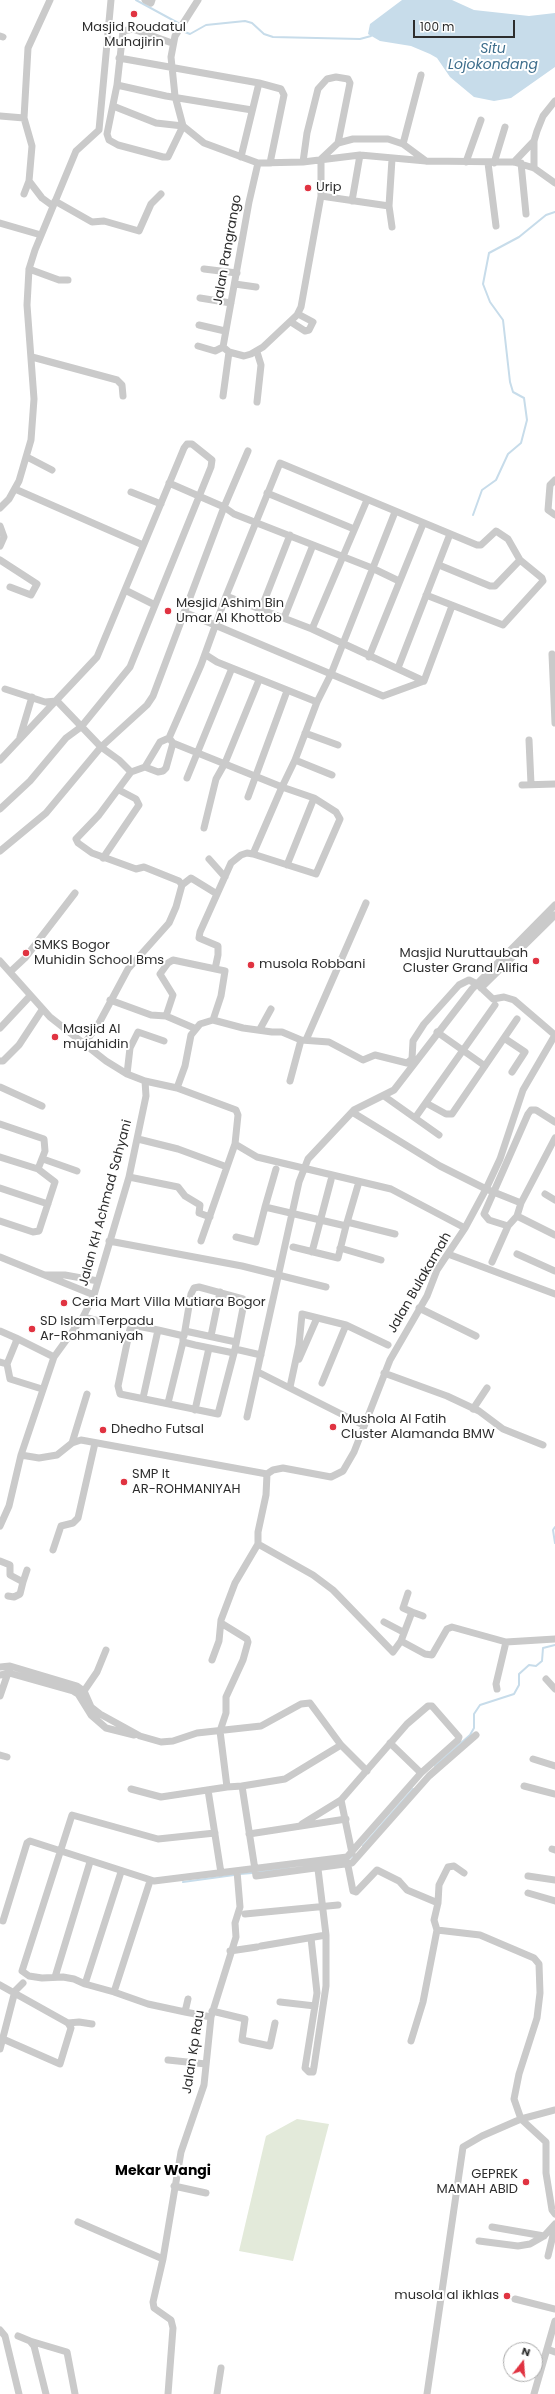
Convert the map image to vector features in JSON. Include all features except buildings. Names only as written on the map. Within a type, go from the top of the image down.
[{"type":"street","points":[[24,194],[29,181],[32,146],[24,118],[28,48],[50,0]]},
{"type":"street","points":[[0,508],[9,499],[15,489],[27,457],[33,418],[32,357],[27,305],[29,270],[41,235],[76,151],[97,134],[101,124],[111,0]]},
{"type":"street","points":[[145,0],[151,3],[152,0]]},
{"type":"street","points":[[172,43],[127,29],[123,31],[117,85],[107,134],[109,140],[136,150],[168,157],[183,126],[175,96],[172,68],[172,43],[198,0]]},
{"type":"street","points":[[119,58],[277,87],[284,95],[270,163]]},
{"type":"street","points":[[403,144],[421,75]]},
{"type":"street","points":[[303,162],[307,133],[318,89],[328,79],[336,77],[348,79],[350,83],[338,143]]},
{"type":"street","points":[[241,157],[259,83]]},
{"type":"street","points":[[117,85],[252,110]]},
{"type":"street","points":[[526,214],[518,163],[534,142],[543,116],[555,101]]},
{"type":"street","points":[[113,106],[156,123],[183,126],[204,144],[258,163],[303,162],[360,155],[426,162],[518,163],[534,168],[555,183]]},
{"type":"street","points":[[0,116],[24,118]]},
{"type":"street","points":[[466,162],[481,120]]},
{"type":"street","points":[[496,226],[491,163],[505,127]]},
{"type":"street","points":[[198,346],[215,351],[225,347],[244,356],[256,352],[291,322],[298,314],[301,307],[321,196],[321,159],[338,143],[353,139],[388,139],[403,144],[426,162]]},
{"type":"street","points":[[534,142],[534,168]]},
{"type":"street","points":[[352,201],[360,155]]},
{"type":"street","points":[[392,159],[389,206],[392,227]]},
{"type":"street","name":"Jalan Pangrango","points":[[223,396],[225,331],[235,284],[249,202],[258,163]]},
{"type":"street","points":[[29,181],[42,198],[92,222],[104,221],[139,231],[151,204],[161,194]]},
{"type":"street","points":[[321,196],[389,206]]},
{"type":"street","points":[[0,223],[41,235]]},
{"type":"street","points":[[204,269],[237,273]]},
{"type":"street","points":[[29,270],[59,280],[68,280]]},
{"type":"street","points":[[235,284],[256,287]]},
{"type":"street","points":[[200,298],[231,303]]},
{"type":"street","points":[[291,322],[306,332],[309,330],[313,322],[298,314]]},
{"type":"street","points":[[199,325],[225,331]]},
{"type":"street","points":[[256,352],[261,365],[257,402]]},
{"type":"street","points":[[32,357],[117,380],[122,385],[124,396]]},
{"type":"street","points":[[0,760],[57,702],[97,657],[184,448],[187,444],[192,444],[212,460],[211,467],[130,667],[81,727],[66,738],[30,781],[1,806]]},
{"type":"street","points":[[0,857],[0,852],[46,813],[101,747],[147,705],[153,696],[224,507],[248,451]]},
{"type":"street","points":[[27,457],[52,470]]},
{"type":"street","points":[[144,767],[158,772],[163,771],[166,768],[171,741],[206,654],[226,596],[280,463],[423,524],[481,545],[496,531],[508,539],[520,560],[542,578],[543,581],[503,625],[426,595]]},
{"type":"street","points":[[555,480],[550,485],[548,510],[555,515]]},
{"type":"street","points":[[169,483],[224,507],[234,514],[256,521],[372,568],[399,581]]},
{"type":"street","points":[[15,489],[143,545]]},
{"type":"street","points":[[131,492],[161,504]]},
{"type":"street","points":[[268,493],[354,529]]},
{"type":"street","points":[[312,629],[367,500]]},
{"type":"street","points":[[253,854],[295,760],[317,702],[331,674],[342,642],[395,512]]},
{"type":"street","points":[[369,656],[423,524]]},
{"type":"street","points":[[0,526],[4,537],[0,546]]},
{"type":"street","points":[[398,668],[450,534]]},
{"type":"street","points":[[261,609],[290,535]]},
{"type":"street","points":[[284,618],[313,545]]},
{"type":"street","points":[[0,560],[37,584],[31,595],[10,587]]},
{"type":"street","points":[[439,565],[490,586],[495,586],[520,560]]},
{"type":"street","points":[[125,590],[155,605]]},
{"type":"street","points":[[226,596],[312,629],[424,681]]},
{"type":"street","points":[[184,612],[383,696],[424,681],[452,606]]},
{"type":"street","points":[[206,654],[217,662],[317,702]]},
{"type":"street","points":[[552,654],[555,723]]},
{"type":"street","points":[[187,778],[196,752],[232,668]]},
{"type":"street","points":[[204,828],[216,779],[225,763],[259,680]]},
{"type":"street","points":[[5,689],[45,702],[57,702],[101,747],[119,760],[131,772]]},
{"type":"street","points":[[248,797],[287,691]]},
{"type":"street","points":[[20,738],[32,697]]},
{"type":"street","points":[[305,733],[338,745]]},
{"type":"street","points":[[529,740],[531,784]]},
{"type":"street","points":[[182,885],[179,881],[144,867],[136,869],[103,858],[78,843],[76,839],[119,790],[131,772],[144,767],[160,742],[171,741],[282,787],[314,798],[336,812],[340,819],[316,874],[253,854],[246,853],[236,857],[217,894],[199,938],[218,946],[215,969]]},
{"type":"street","points":[[295,760],[332,775]]},
{"type":"street","points":[[522,785],[555,784]]},
{"type":"street","points":[[103,858],[139,805],[136,799],[119,790]]},
{"type":"street","points":[[287,865],[314,798]]},
{"type":"street","points":[[209,859],[225,877]]},
{"type":"street","points":[[84,1044],[98,1025],[110,1000],[128,969],[168,923],[176,907],[182,885],[191,878],[217,894]]},
{"type":"street","points":[[10,972],[25,958],[75,893]]},
{"type":"street","points":[[290,1081],[303,1040],[366,904]]},
{"type":"street","points":[[247,1417],[293,1212],[304,1168],[308,1159],[352,1112],[368,1102],[384,1096],[400,1083],[437,1032],[555,905]]},
{"type":"street","points":[[479,986],[555,915]]},
{"type":"street","points":[[166,1016],[173,995],[160,974],[168,963],[173,960],[225,971],[221,996],[213,1020]]},
{"type":"street","points":[[0,961],[42,1010],[84,1044],[127,1074],[145,1082],[177,1088],[236,1110],[238,1115],[235,1144],[201,1241]]},
{"type":"street","points":[[177,1088],[185,1066],[189,1039],[194,1028],[205,1021],[213,1020],[243,1028],[282,1032],[303,1040],[329,1042],[363,1060],[375,1055],[407,1062],[412,1058],[415,1037],[434,1012],[465,980],[472,981],[479,986]]},
{"type":"street","name":"Jalan Bulakamah","points":[[267,1474],[273,1470],[283,1468],[331,1477],[340,1474],[354,1452],[384,1373],[431,1289],[437,1270],[489,1190],[523,1090],[555,1036],[514,1000],[504,997],[492,999],[479,986]]},
{"type":"street","points":[[0,1028],[30,996]]},
{"type":"street","points":[[110,1000],[152,1015],[166,1016],[194,1028]]},
{"type":"street","points":[[415,1118],[495,1005]]},
{"type":"street","points":[[260,1029],[270,1009]]},
{"type":"street","points":[[0,1061],[3,1062],[19,1044],[42,1010]]},
{"type":"street","points":[[426,1103],[446,1114],[452,1114],[517,1019]]},
{"type":"street","points":[[127,1074],[130,1048],[138,1032],[164,1041]]},
{"type":"street","points":[[437,1032],[485,1066]]},
{"type":"street","points":[[504,1038],[525,1052],[512,1072]]},
{"type":"street","name":"Jalan KH Achmad Sahyani","points":[[0,1526],[10,1501],[20,1455],[54,1357],[83,1317],[94,1295],[129,1177],[146,1096],[145,1082]]},
{"type":"street","points":[[0,1087],[42,1106]]},
{"type":"street","points":[[384,1096],[439,1134]]},
{"type":"street","points":[[508,1226],[485,1216],[484,1214],[489,1190],[531,1110],[536,1110],[555,1122]]},
{"type":"street","points":[[352,1112],[440,1166],[489,1190],[521,1203]]},
{"type":"street","points":[[0,1124],[44,1139],[46,1145],[43,1159],[38,1169]]},
{"type":"street","points":[[492,1262],[508,1226],[517,1216],[521,1203],[555,1138]]},
{"type":"street","points":[[138,1139],[178,1149],[227,1167]]},
{"type":"street","points":[[235,1144],[257,1157],[391,1189],[465,1228]]},
{"type":"street","points":[[0,1157],[38,1169],[55,1182],[38,1231],[33,1232],[0,1221]]},
{"type":"street","points":[[43,1159],[77,1171]]},
{"type":"street","points":[[236,1237],[256,1242],[276,1169]]},
{"type":"street","points":[[129,1177],[178,1187],[185,1196],[200,1205],[199,1213],[210,1217]]},
{"type":"street","points":[[312,1252],[332,1180]]},
{"type":"street","points":[[293,1247],[338,1258],[358,1185]]},
{"type":"street","points":[[0,1188],[48,1204]]},
{"type":"street","points":[[545,1194],[555,1200]]},
{"type":"street","points":[[266,1207],[395,1234]]},
{"type":"street","points":[[517,1216],[555,1235]]},
{"type":"street","points":[[110,1241],[235,1265],[279,1277],[326,1287]]},
{"type":"street","points":[[340,1248],[381,1260]]},
{"type":"street","points":[[448,1254],[555,1294]]},
{"type":"street","points":[[517,1254],[555,1271]]},
{"type":"street","points":[[0,1257],[94,1295]]},
{"type":"street","points":[[44,1275],[65,1275],[98,1281]]},
{"type":"street","points":[[168,1403],[184,1336],[191,1294],[194,1288],[199,1287],[240,1297],[244,1301],[235,1348],[220,1412],[216,1414],[120,1394],[118,1391],[129,1335],[133,1326],[184,1336],[209,1348],[235,1348]]},
{"type":"street","points":[[211,1336],[220,1292]]},
{"type":"street","points":[[419,1308],[476,1336]]},
{"type":"street","points":[[290,1387],[299,1345],[302,1314],[346,1325],[388,1345]]},
{"type":"street","points":[[83,1317],[99,1321]]},
{"type":"street","points":[[293,1372],[317,1318]]},
{"type":"street","points":[[322,1383],[346,1325]]},
{"type":"street","points":[[142,1398],[158,1330]]},
{"type":"street","points":[[0,1331],[54,1357]]},
{"type":"street","points":[[184,1336],[211,1336],[235,1348],[261,1355]]},
{"type":"street","points":[[16,1338],[15,1347],[3,1363],[10,1379],[42,1389]]},
{"type":"street","points":[[195,1410],[209,1348]]},
{"type":"street","points":[[258,1372],[364,1425]]},
{"type":"street","points":[[384,1373],[432,1390],[473,1409],[503,1429],[543,1445]]},
{"type":"street","points":[[473,1409],[487,1388]]},
{"type":"street","points":[[72,1443],[87,1394]]},
{"type":"street","points":[[20,1455],[39,1458],[57,1455],[72,1443],[81,1440],[267,1474],[266,1495],[258,1532],[258,1544],[235,1583],[221,1623],[220,1641],[212,1660]]},
{"type":"street","points":[[53,1550],[61,1526],[73,1522],[78,1518],[95,1443]]},
{"type":"street","points":[[258,1544],[286,1558],[333,1590],[393,1652],[406,1634],[384,1622]]},
{"type":"street","points":[[0,1561],[10,1566],[9,1574],[11,1576],[23,1582]]},
{"type":"street","points":[[8,1596],[14,1597],[20,1594],[27,1570]]},
{"type":"street","points":[[408,1593],[403,1608],[423,1616]]},
{"type":"street","points":[[403,1632],[412,1612]]},
{"type":"street","points":[[221,1623],[247,1639],[248,1642],[243,1660],[226,1697],[226,1713],[220,1731],[227,1787]]},
{"type":"street","points":[[401,1641],[430,1655],[447,1629],[452,1627],[506,1642],[555,1639]]},
{"type":"street","points":[[497,1689],[496,1684],[506,1642]]},
{"type":"street","points":[[84,1691],[97,1672],[106,1650]]},
{"type":"street","points":[[0,1667],[70,1683],[84,1691],[95,1711],[140,1736]]},
{"type":"street","points":[[0,1675],[9,1669]]},
{"type":"street","points":[[0,1696],[9,1669]]},
{"type":"street","points":[[9,1669],[73,1690],[78,1694],[91,1715],[106,1728],[162,1742],[173,1741],[198,1733],[261,1726],[300,1704],[312,1704],[341,1745],[367,1771]]},
{"type":"street","points":[[546,1679],[555,1689]]},
{"type":"street","points":[[3,1921],[27,1843],[30,1841],[150,1881],[343,1858],[352,1853],[422,1773],[459,1738],[432,1706],[428,1706],[407,1724],[341,1800],[302,1824]]},
{"type":"street","points":[[242,1786],[255,1875],[258,1876],[348,1866],[429,1776],[476,1735]]},
{"type":"street","points":[[390,1743],[422,1773]]},
{"type":"street","points":[[131,1789],[161,1797],[285,1779],[341,1745]]},
{"type":"street","points":[[533,1759],[555,1766]]},
{"type":"street","points":[[524,1786],[555,1794]]},
{"type":"street","points":[[208,1790],[221,1873]]},
{"type":"street","points":[[341,1800],[352,1853]]},
{"type":"street","points":[[215,1833],[158,1840],[72,1815],[22,1971],[29,1976],[74,1979],[85,1984],[148,2004],[185,2012],[245,2019],[242,2040],[270,2046],[275,2023]]},
{"type":"street","points":[[249,1834],[302,1824],[346,1819]]},
{"type":"street","points":[[55,1977],[90,1862]]},
{"type":"street","points":[[348,1866],[353,1891],[356,1892],[377,1870],[399,1881],[407,1890],[438,1903]]},
{"type":"street","points":[[411,2042],[423,2002],[437,1930],[434,1920],[438,1903],[439,1885],[448,1867],[454,1866],[464,1872]]},
{"type":"street","points":[[311,1938],[317,1983],[315,2006],[305,2068],[309,2072],[313,2072],[325,2000],[326,1935],[318,1869]]},
{"type":"street","name":"Jalan Kp Rau","points":[[168,2394],[173,2328],[170,2320],[154,2308],[153,2302],[163,2259],[174,2186],[184,2141],[201,2096],[211,2014],[230,1951],[236,1937],[235,1923],[239,1910],[237,1871]]},
{"type":"street","points":[[85,1984],[121,1872]]},
{"type":"street","points":[[528,1876],[555,1880]]},
{"type":"street","points":[[114,1992],[150,1881]]},
{"type":"street","points":[[528,1893],[555,1901]]},
{"type":"street","points":[[244,1914],[338,1905]]},
{"type":"street","points":[[437,1930],[480,1935],[534,1958],[539,1964],[540,1993],[537,2018],[515,2091],[514,2099],[521,2119],[546,2142],[546,2173],[552,2210],[555,2214]]},
{"type":"street","points":[[230,1951],[326,1935]]},
{"type":"street","points":[[0,2048],[15,1991],[22,1983]]},
{"type":"street","points":[[0,1985],[15,1991],[68,2023],[79,2022],[92,2024]]},
{"type":"street","points":[[185,2012],[188,1999]]},
{"type":"street","points":[[280,2002],[315,2006]]},
{"type":"street","points":[[3,2039],[60,2064],[71,2031],[68,2023]]},
{"type":"street","points":[[168,2060],[206,2064]]},
{"type":"street","points":[[427,2394],[453,2205],[463,2147],[482,2136],[521,2119],[555,2110]]},
{"type":"street","points":[[174,2186],[206,2193]]},
{"type":"street","points":[[78,2222],[163,2259]]},
{"type":"street","points":[[479,2241],[518,2246],[530,2244],[544,2236],[555,2224]]},
{"type":"street","points":[[548,2256],[555,2224]]},
{"type":"street","points":[[492,2227],[544,2236]]},
{"type":"street","points":[[515,2299],[555,2309]]},
{"type":"street","points":[[534,2394],[555,2321]]},
{"type":"street","points":[[0,2330],[5,2336],[19,2394]]},
{"type":"street","points":[[18,2336],[67,2352],[75,2394]]},
{"type":"street","points":[[30,2340],[34,2346],[46,2394]]},
{"type":"street","points":[[547,2349],[555,2352]]},
{"type":"street","points":[[217,2394],[221,2368]]},
{"type":"green space","points":[[297,2119],[329,2124],[293,2261],[239,2251],[266,2136]]},
{"type":"water","name":"Situ Lojokondang","points":[[402,0],[452,0],[474,10],[529,16],[555,13],[555,67],[511,98],[494,101],[474,97],[450,77],[437,58],[411,46],[380,41],[368,34],[370,24]]},
{"type":"waterway","points":[[136,0],[180,24]]},
{"type":"waterway","points":[[182,31],[190,34],[206,25],[245,21],[252,23],[264,34],[273,37],[360,39],[371,36]]},
{"type":"waterway","points":[[473,515],[482,490],[496,480],[508,454],[521,443],[527,420],[524,398],[513,392],[510,382],[503,320],[490,302],[483,284],[489,253],[519,237],[546,215],[555,212]]},
{"type":"waterway","points":[[555,1527],[553,1530],[555,1543]]},
{"type":"waterway","points":[[435,1766],[470,1735],[474,1728],[474,1714],[480,1705],[514,1694],[519,1685],[519,1674],[529,1665],[536,1666],[542,1661],[543,1648],[555,1645]]},
{"type":"waterway","points":[[363,1846],[413,1789]]},
{"type":"waterway","points":[[347,1860],[354,1855]]},
{"type":"waterway","points":[[259,1872],[289,1868]]},
{"type":"waterway","points":[[240,1874],[252,1873]]},
{"type":"waterway","points":[[183,1882],[234,1875]]},
{"type":"place","name":"Masjid Roudatul Muhajirin","points":[[134,14]]},
{"type":"place","name":"Urip","points":[[308,188]]},
{"type":"place","name":"Mesjid Ashim Bin Umar Al Khottob","points":[[168,611]]},
{"type":"place","name":"SMKS Bogor Muhidin School Bms","points":[[26,953]]},
{"type":"place","name":"Masjid Nuruttaubah Cluster Grand Alifia","points":[[536,961]]},
{"type":"place","name":"musola Robbani","points":[[251,965]]},
{"type":"place","name":"Masjid Al mujahidin","points":[[55,1037]]},
{"type":"place","name":"Ceria Mart Villa Mutiara Bogor","points":[[64,1303]]},
{"type":"place","name":"SD Islam Terpadu Ar-Rohmaniyah","points":[[32,1329]]},
{"type":"place","name":"Mushola Al Fatih Cluster Alamanda BMW","points":[[333,1427]]},
{"type":"place","name":"Dhedho Futsal","points":[[103,1430]]},
{"type":"place","name":"SMP It AR-ROHMANIYAH","points":[[124,1482]]},
{"type":"place","name":"GEPREK MAMAH ABID","points":[[526,2182]]},
{"type":"place","name":"musola al ikhlas","points":[[507,2296]]},
{"type":"district","name":"Mekar Wangi","points":[[163,2171]]}]
